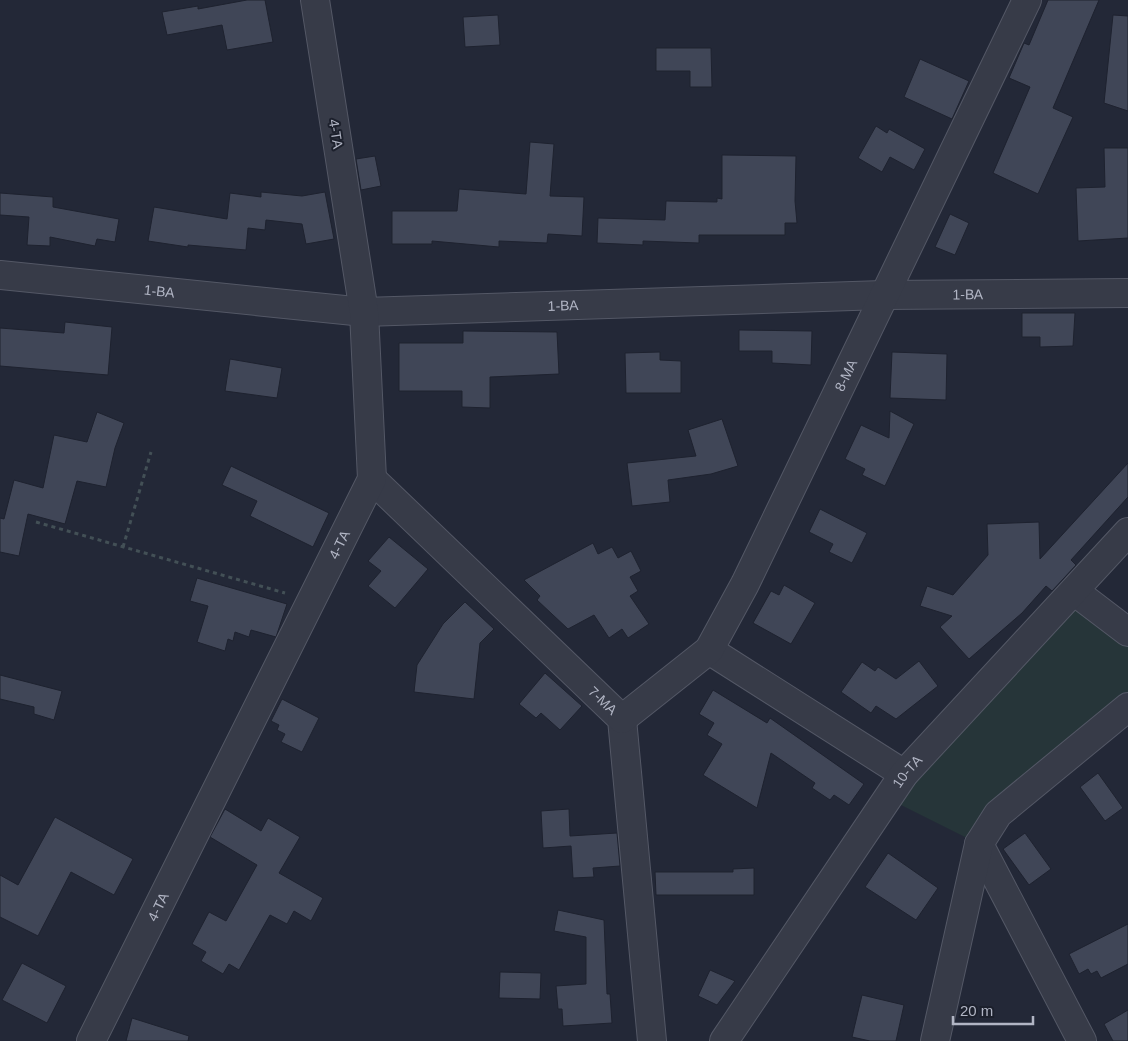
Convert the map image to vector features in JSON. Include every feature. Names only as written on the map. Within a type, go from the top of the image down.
[{"type":"street","name":"4-ТА","points":[[91,1041],[372,479],[364,312],[315,0]]},
{"type":"street","name":"8-МА","points":[[622,719],[709,650],[745,584],[1027,0]]},
{"type":"street","name":"1-ВА","points":[[0,275],[364,312],[883,295],[1128,293]]},
{"type":"street","name":"7-МА","points":[[372,479],[622,719],[652,1041]]},
{"type":"street","name":"10-ТА","points":[[724,1041],[904,774],[1128,532]]},
{"type":"street","points":[[1074,591],[1128,632]]},
{"type":"street","points":[[709,650],[904,774]]},
{"type":"street","points":[[935,1041],[979,844],[998,814],[1128,707]]},
{"type":"street","points":[[979,844],[1082,1041]]},
{"type":"path","points":[[123,547],[151,452]]},
{"type":"path","points":[[36,522],[312,601]]},
{"type":"shaded area","points":[[1074,591],[1128,632],[1128,707],[979,844],[887,798]]},
{"type":"building","points":[[247,0],[265,0],[273,42],[227,50],[222,25],[167,35],[162,12],[198,6],[198,9]]},
{"type":"building","points":[[1048,0],[1099,0],[1053,108],[1073,117],[1038,194],[993,173],[1030,87],[1009,78],[1024,43],[1029,45]]},
{"type":"building","points":[[498,15],[500,45],[465,47],[463,17]]},
{"type":"building","points":[[1113,15],[1128,16],[1128,111],[1104,103]]},
{"type":"building","points":[[656,48],[711,48],[712,87],[690,87],[690,71],[656,71]]},
{"type":"building","points":[[920,59],[969,81],[952,119],[904,97]]},
{"type":"building","points":[[876,126],[887,133],[889,129],[925,149],[914,170],[890,157],[882,172],[858,158]]},
{"type":"building","points":[[530,142],[554,144],[550,196],[584,197],[582,236],[548,234],[547,243],[499,241],[499,247],[432,241],[432,244],[392,244],[392,211],[457,211],[459,189],[526,194]]},
{"type":"building","points":[[1104,148],[1128,148],[1128,238],[1078,241],[1076,188],[1105,187]]},
{"type":"building","points":[[722,155],[796,156],[795,201],[797,223],[785,223],[785,235],[699,235],[699,243],[643,241],[643,245],[597,243],[598,218],[665,220],[666,201],[717,202],[717,198],[722,199]]},
{"type":"building","points":[[375,156],[381,186],[361,190],[356,159]]},
{"type":"building","points":[[261,192],[302,196],[325,192],[334,239],[306,244],[302,224],[266,220],[265,230],[248,228],[246,250],[188,245],[188,247],[148,241],[154,207],[227,219],[230,193],[261,197]]},
{"type":"building","points":[[0,193],[53,197],[53,207],[119,219],[115,242],[97,239],[95,246],[50,237],[50,246],[27,245],[29,217],[0,215]]},
{"type":"building","points":[[950,214],[969,223],[955,255],[935,247]]},
{"type":"building","points":[[1022,313],[1075,313],[1073,346],[1040,347],[1040,337],[1022,337]]},
{"type":"building","points":[[65,322],[112,327],[108,375],[0,366],[0,328],[64,333]]},
{"type":"building","points":[[739,330],[812,331],[811,365],[772,363],[772,351],[739,351]]},
{"type":"building","points":[[463,331],[557,332],[559,374],[490,377],[490,408],[462,407],[462,391],[399,391],[399,343],[463,343]]},
{"type":"building","points":[[660,352],[660,360],[681,361],[681,393],[626,393],[625,353]]},
{"type":"building","points":[[892,352],[947,354],[946,400],[890,398]]},
{"type":"building","points":[[230,359],[282,368],[277,398],[225,391]]},
{"type":"building","points":[[890,411],[914,424],[885,486],[862,475],[865,469],[845,459],[861,425],[889,438]]},
{"type":"building","points":[[97,412],[124,423],[115,448],[106,487],[77,481],[65,524],[28,514],[19,556],[0,552],[0,518],[4,519],[14,480],[43,488],[54,435],[87,442]]},
{"type":"building","points":[[722,419],[738,466],[711,474],[668,480],[670,502],[632,506],[627,463],[696,456],[688,430]]},
{"type":"building","points":[[1128,463],[1128,497],[1071,560],[1076,565],[1052,591],[1046,586],[1022,613],[969,659],[940,627],[952,616],[920,606],[927,586],[953,595],[988,555],[987,524],[1039,522],[1040,559]]},
{"type":"building","points":[[231,466],[329,513],[313,547],[250,516],[257,501],[222,485]]},
{"type":"building","points":[[820,509],[867,533],[852,563],[829,552],[833,544],[809,532]]},
{"type":"building","points":[[389,537],[428,569],[395,608],[368,586],[381,571],[368,561]]},
{"type":"building","points":[[593,543],[598,554],[612,547],[618,558],[631,551],[641,571],[630,577],[638,591],[630,596],[649,624],[628,638],[622,629],[609,638],[594,615],[568,629],[537,600],[540,596],[524,580]]},
{"type":"building","points":[[197,578],[287,604],[276,637],[251,630],[249,637],[235,632],[233,641],[228,639],[225,651],[197,642],[208,606],[190,601]]},
{"type":"building","points":[[784,585],[815,603],[791,644],[753,623],[771,591],[779,595]]},
{"type":"building","points":[[465,602],[494,629],[480,643],[474,699],[414,692],[417,665],[443,624]]},
{"type":"building","points":[[919,661],[938,686],[896,719],[876,706],[871,713],[841,692],[862,662],[875,671],[878,667],[896,679]]},
{"type":"building","points":[[545,673],[582,706],[560,730],[541,713],[536,718],[519,704]]},
{"type":"building","points":[[0,675],[62,691],[54,720],[34,714],[34,707],[0,699]]},
{"type":"building","points":[[713,690],[767,723],[770,718],[864,784],[849,805],[834,795],[830,800],[812,788],[815,783],[771,753],[757,808],[703,775],[722,744],[707,735],[714,723],[699,714]]},
{"type":"building","points":[[282,699],[319,718],[302,752],[281,742],[285,734],[277,730],[279,725],[271,721]]},
{"type":"building","points":[[1098,773],[1123,808],[1105,821],[1080,787]]},
{"type":"building","points":[[225,809],[261,831],[268,818],[300,837],[279,873],[323,898],[311,921],[294,911],[287,924],[270,915],[239,970],[229,964],[223,974],[201,961],[206,952],[192,944],[209,912],[226,921],[257,865],[210,837]]},
{"type":"building","points":[[569,809],[570,836],[617,833],[620,866],[593,868],[594,877],[573,878],[571,846],[543,848],[541,811]]},
{"type":"building","points":[[55,817],[133,859],[114,895],[71,872],[38,936],[0,917],[0,875],[18,885]]},
{"type":"building","points":[[1025,833],[1051,869],[1029,885],[1003,849]]},
{"type":"building","points":[[888,853],[938,888],[916,920],[865,887]]},
{"type":"building","points":[[754,868],[754,895],[656,895],[655,872],[733,872],[733,869]]},
{"type":"building","points":[[558,910],[604,920],[607,994],[610,994],[612,1023],[563,1026],[562,1009],[558,1009],[556,986],[586,984],[586,937],[554,931]]},
{"type":"building","points":[[1128,924],[1128,964],[1101,978],[1097,971],[1091,974],[1088,969],[1079,974],[1069,954]]},
{"type":"building","points":[[22,963],[66,986],[47,1023],[2,1000]]},
{"type":"building","points":[[710,970],[735,981],[717,1005],[698,996]]},
{"type":"building","points":[[500,972],[541,973],[540,999],[499,998]]},
{"type":"building","points":[[862,995],[904,1005],[896,1041],[870,1041],[852,1037]]},
{"type":"building","points":[[1128,1010],[1128,1041],[1113,1041],[1104,1024]]},
{"type":"building","points":[[132,1018],[189,1036],[188,1041],[126,1041]]}]
